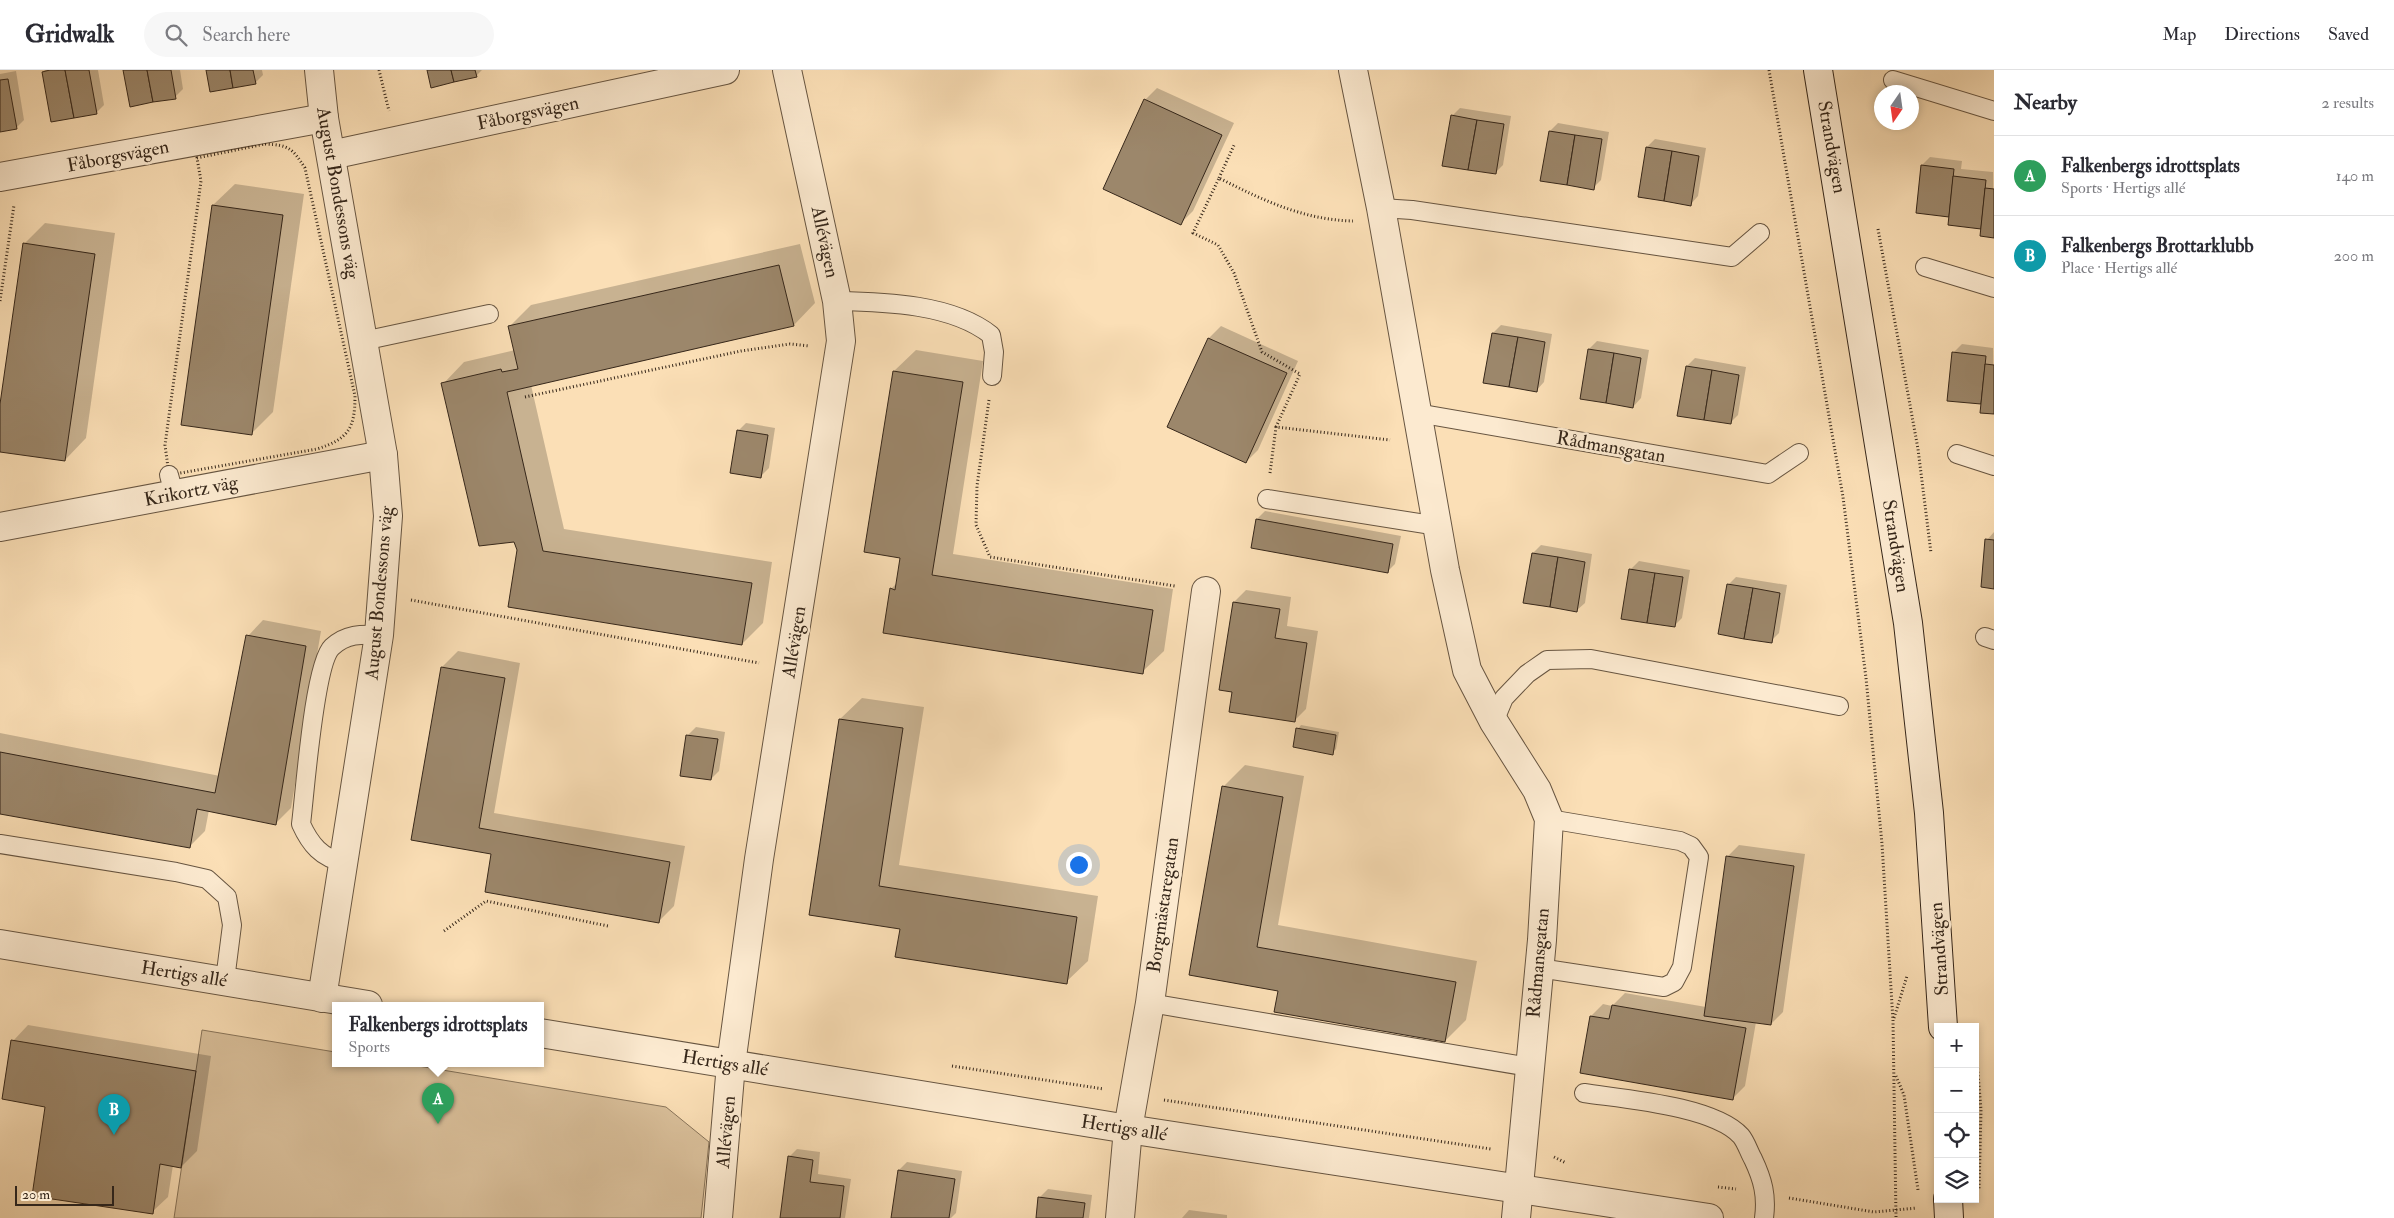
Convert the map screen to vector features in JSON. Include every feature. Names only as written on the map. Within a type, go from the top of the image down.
[{"type":"street","name":"August Bondessons väg","points":[[318,70],[324,118],[383,455],[388,516],[379,635],[322,998]]},
{"type":"street","name":"Fåborgsvägen","points":[[331,155],[725,70]]},
{"type":"street","name":"Allévägen","points":[[718,1218],[731,1064],[759,860],[841,341],[838,301],[787,70]]},
{"type":"street","name":"Rådmansgatan","points":[[1353,70],[1383,215],[1416,413],[1445,570],[1467,670],[1494,722],[1537,790],[1549,818],[1539,968],[1516,1218]]},
{"type":"street","name":"Strandvägen","points":[[1818,70],[1908,623],[1929,813],[1943,1023]]},
{"type":"street","name":"Fåborgsvägen","points":[[9,176],[196,149],[324,118]]},
{"type":"street","name":"Krikortz väg","points":[[0,527],[172,485],[383,455]]},
{"type":"street","name":"Borgmästaregatan","points":[[1120,1218],[1128,1129],[1150,1003],[1206,591]]},
{"type":"street","name":"Hertigs allé","points":[[0,944],[348,1002]]},
{"type":"street","name":"Hertigs allé","points":[[544,1034],[1128,1129],[1518,1187],[1709,1218]]},
{"type":"street","points":[[1948,1203],[1949,1218]]},
{"type":"lane","points":[[1893,80],[1994,111]]},
{"type":"lane","points":[[1383,215],[1412,210],[1732,257],[1760,232]]},
{"type":"lane","points":[[1925,267],[1994,288]]},
{"type":"lane","points":[[838,301],[898,304],[962,318],[991,335],[994,352],[992,376]]},
{"type":"lane","points":[[363,341],[489,314]]},
{"type":"lane","name":"Rådmansgatan","points":[[1416,413],[1768,474],[1799,453]]},
{"type":"lane","points":[[1957,454],[1994,466]]},
{"type":"lane","points":[[1266,499],[1438,526]]},
{"type":"lane","points":[[344,862],[331,860],[320,852],[307,837],[301,824],[319,683],[331,648],[345,638],[360,634],[379,635]]},
{"type":"lane","points":[[1494,722],[1504,698],[1527,674],[1547,660],[1591,659],[1839,706]]},
{"type":"lane","points":[[1539,968],[1664,987],[1674,982],[1682,967],[1699,857],[1691,846],[1680,841],[1549,818]]},
{"type":"lane","points":[[0,844],[176,872],[206,879],[227,897],[229,906],[232,925],[225,980]]},
{"type":"lane","points":[[1150,1003],[1529,1067]]},
{"type":"lane","points":[[1584,1092],[1692,1111],[1723,1122],[1741,1136],[1760,1174],[1766,1194],[1764,1218]]},
{"type":"path","points":[[1769,70],[1842,497],[1866,678],[1882,844],[1895,1074],[1893,1109],[1896,1218]]},
{"type":"path","points":[[1235,143],[1193,233],[1218,245],[1234,273],[1262,352],[1300,374],[1276,427],[1266,499]]},
{"type":"path","points":[[265,144],[282,145],[294,150],[305,168],[355,396],[355,415],[349,431],[336,443],[172,485],[165,445],[200,181],[196,149],[265,144]]},
{"type":"path","points":[[0,301],[9,176]]},
{"type":"path","points":[[1219,178],[1262,199],[1304,215],[1341,220],[1383,215]]},
{"type":"path","points":[[525,397],[741,352],[790,344],[813,346]]},
{"type":"path","points":[[992,376],[977,486],[976,525],[990,557],[1206,591]]},
{"type":"path","points":[[1276,427],[1423,444]]},
{"type":"path","points":[[404,599],[768,664]]},
{"type":"path","points":[[444,931],[486,901],[608,926]]},
{"type":"path","points":[[1977,1068],[1980,1110],[1979,1198]]},
{"type":"path","points":[[1895,1074],[1904,1095],[1915,1159],[1919,1198]]},
{"type":"path","points":[[1920,1208],[1920,1213]]},
{"type":"shaded area","points":[[202,1030],[332,1052],[332,1067],[424,1067],[666,1107],[709,1142],[701,1218],[174,1218]]},
{"type":"building","points":[[65,70],[74,118],[51,122],[42,72]]},
{"type":"building","points":[[65,70],[89,70],[97,114],[74,118]]},
{"type":"building","points":[[123,70],[147,70],[153,102],[130,107]]},
{"type":"building","points":[[147,70],[171,70],[176,99],[153,102]]},
{"type":"building","points":[[206,70],[230,70],[233,88],[210,92]]},
{"type":"building","points":[[230,70],[253,70],[256,84],[233,88]]},
{"type":"building","points":[[427,70],[451,70],[454,82],[431,88]]},
{"type":"building","points":[[451,70],[475,70],[477,77],[454,82]]},
{"type":"building","points":[[8,79],[17,129],[0,132],[0,80]]},
{"type":"building","points":[[1144,99],[1222,135],[1181,225],[1103,189]]},
{"type":"building","points":[[1451,115],[1477,120],[1468,170],[1442,166]]},
{"type":"building","points":[[1477,120],[1504,124],[1496,174],[1468,170]]},
{"type":"building","points":[[1549,131],[1575,135],[1567,185],[1540,181]]},
{"type":"building","points":[[1575,135],[1602,139],[1594,190],[1567,185]]},
{"type":"building","points":[[1646,147],[1672,151],[1664,201],[1638,197]]},
{"type":"building","points":[[1672,151],[1699,156],[1691,206],[1664,201]]},
{"type":"building","points":[[1921,165],[1954,169],[1949,217],[1916,213]]},
{"type":"building","points":[[1953,176],[1986,180],[1981,229],[1948,225]]},
{"type":"building","points":[[1985,188],[1994,189],[1994,238],[1980,236]]},
{"type":"building","points":[[212,205],[283,215],[252,435],[181,425]]},
{"type":"building","points":[[23,243],[95,254],[65,461],[0,452],[0,404]]},
{"type":"building","points":[[779,265],[794,326],[507,392],[543,551],[752,583],[742,645],[508,607],[517,550],[514,542],[479,546],[441,383],[501,369],[502,372],[518,369],[508,326]]},
{"type":"building","points":[[1492,333],[1518,337],[1509,387],[1483,383]]},
{"type":"building","points":[[1518,337],[1545,342],[1537,392],[1509,387]]},
{"type":"building","points":[[1208,338],[1287,373],[1246,463],[1167,427]]},
{"type":"building","points":[[1588,349],[1614,353],[1606,403],[1580,399]]},
{"type":"building","points":[[1952,352],[1986,356],[1981,404],[1947,401]]},
{"type":"building","points":[[1614,353],[1641,358],[1633,408],[1606,403]]},
{"type":"building","points":[[1985,364],[1994,365],[1994,414],[1980,413]]},
{"type":"building","points":[[1686,366],[1712,370],[1704,420],[1677,416]]},
{"type":"building","points":[[1712,370],[1739,375],[1731,424],[1704,420]]},
{"type":"building","points":[[893,371],[963,382],[932,575],[1153,610],[1143,674],[883,633],[890,588],[895,590],[900,558],[864,552]]},
{"type":"building","points":[[737,430],[768,435],[761,478],[730,473]]},
{"type":"building","points":[[1256,519],[1393,544],[1388,573],[1251,548]]},
{"type":"building","points":[[1985,539],[1994,540],[1994,589],[1981,587]]},
{"type":"building","points":[[1532,553],[1558,557],[1550,607],[1523,603]]},
{"type":"building","points":[[1558,557],[1585,562],[1577,612],[1550,607]]},
{"type":"building","points":[[1629,569],[1655,573],[1647,623],[1621,619]]},
{"type":"building","points":[[1655,573],[1683,577],[1675,627],[1647,623]]},
{"type":"building","points":[[1727,584],[1753,588],[1744,639],[1718,634]]},
{"type":"building","points":[[1753,588],[1780,593],[1772,643],[1744,639]]},
{"type":"building","points":[[1233,602],[1280,609],[1275,638],[1307,643],[1295,722],[1229,712],[1232,692],[1219,690]]},
{"type":"building","points":[[246,635],[306,646],[276,825],[197,809],[190,848],[0,814],[0,752],[215,793]]},
{"type":"building","points":[[441,667],[505,678],[479,828],[670,862],[659,923],[485,892],[491,854],[411,840]]},
{"type":"building","points":[[839,719],[903,728],[879,886],[1077,917],[1067,984],[895,957],[900,929],[809,915]]},
{"type":"building","points":[[1296,728],[1336,735],[1333,755],[1293,747]]},
{"type":"building","points":[[686,735],[718,739],[711,780],[680,776]]},
{"type":"building","points":[[1222,786],[1283,797],[1257,947],[1456,982],[1445,1042],[1274,1012],[1278,991],[1189,975]]},
{"type":"building","points":[[1726,856],[1794,866],[1771,1025],[1704,1016]]},
{"type":"building","points":[[1612,1005],[1746,1028],[1733,1100],[1580,1073],[1590,1016],[1609,1019]]},
{"type":"building","points":[[11,1040],[196,1071],[181,1168],[160,1164],[153,1214],[32,1196],[45,1107],[2,1099]]},
{"type":"building","points":[[788,1156],[813,1160],[810,1182],[844,1186],[840,1218],[780,1218]]},
{"type":"building","points":[[898,1170],[955,1179],[949,1218],[891,1218]]},
{"type":"building","points":[[1038,1197],[1085,1203],[1083,1218],[1036,1218]]},
{"type":"place","name":"Falkenbergs idrottsplats","points":[[438,1124]]},
{"type":"place","name":"Falkenbergs Brottarklubb","points":[[114,1135]]}]
